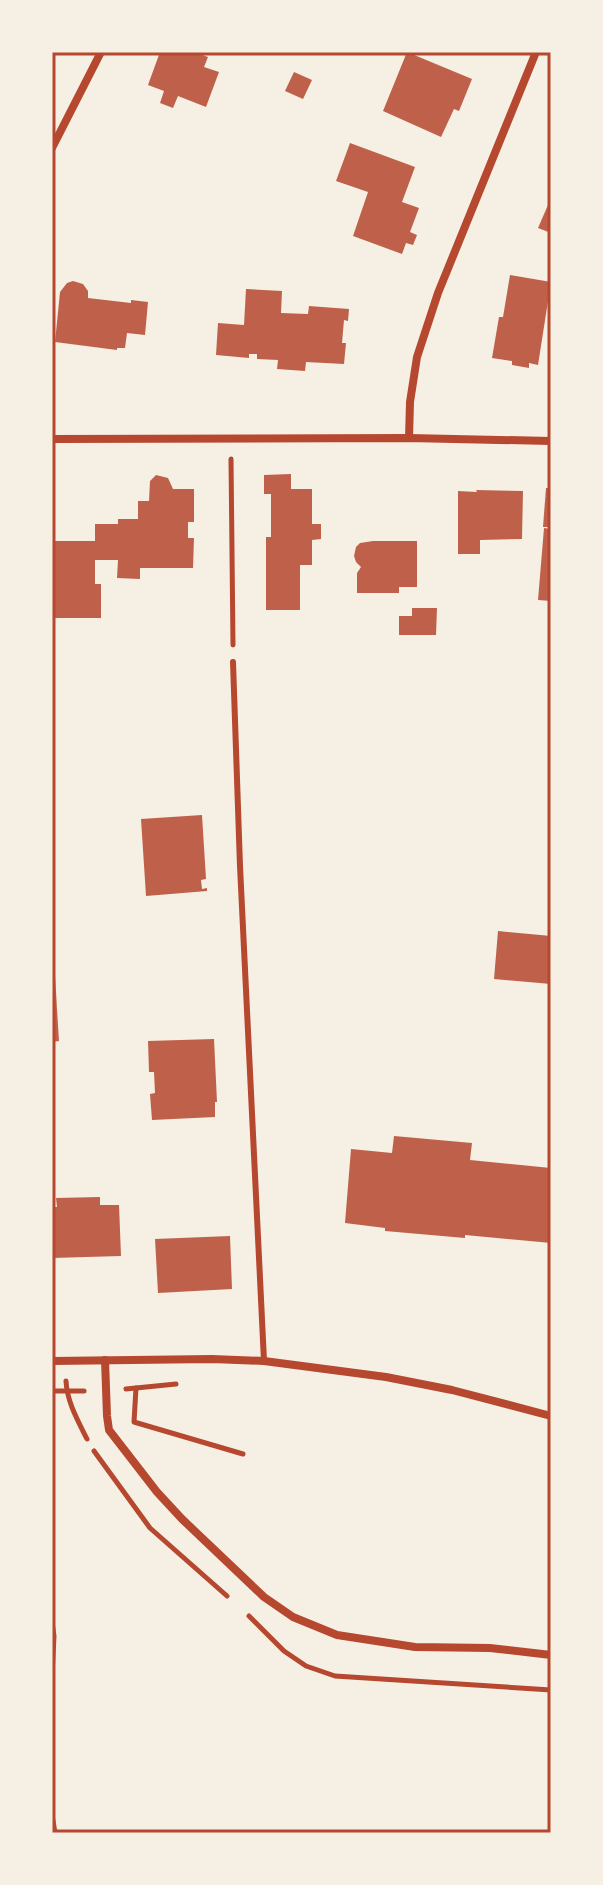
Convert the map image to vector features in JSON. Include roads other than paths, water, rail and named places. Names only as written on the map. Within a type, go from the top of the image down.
[{"type":"street","points":[[52,148],[101,52]]},
{"type":"street","points":[[409,438],[410,402],[417,357],[438,293],[536,52]]},
{"type":"street","points":[[52,439],[409,438],[551,441]]},
{"type":"street","points":[[105,1360],[109,1430],[182,1519],[264,1597],[293,1617],[337,1635],[415,1647],[490,1648],[551,1655]]},
{"type":"street","points":[[52,1361],[264,1361],[386,1377],[452,1390],[551,1416]]},
{"type":"lane","points":[[233,662],[241,898],[264,1361]]}]
